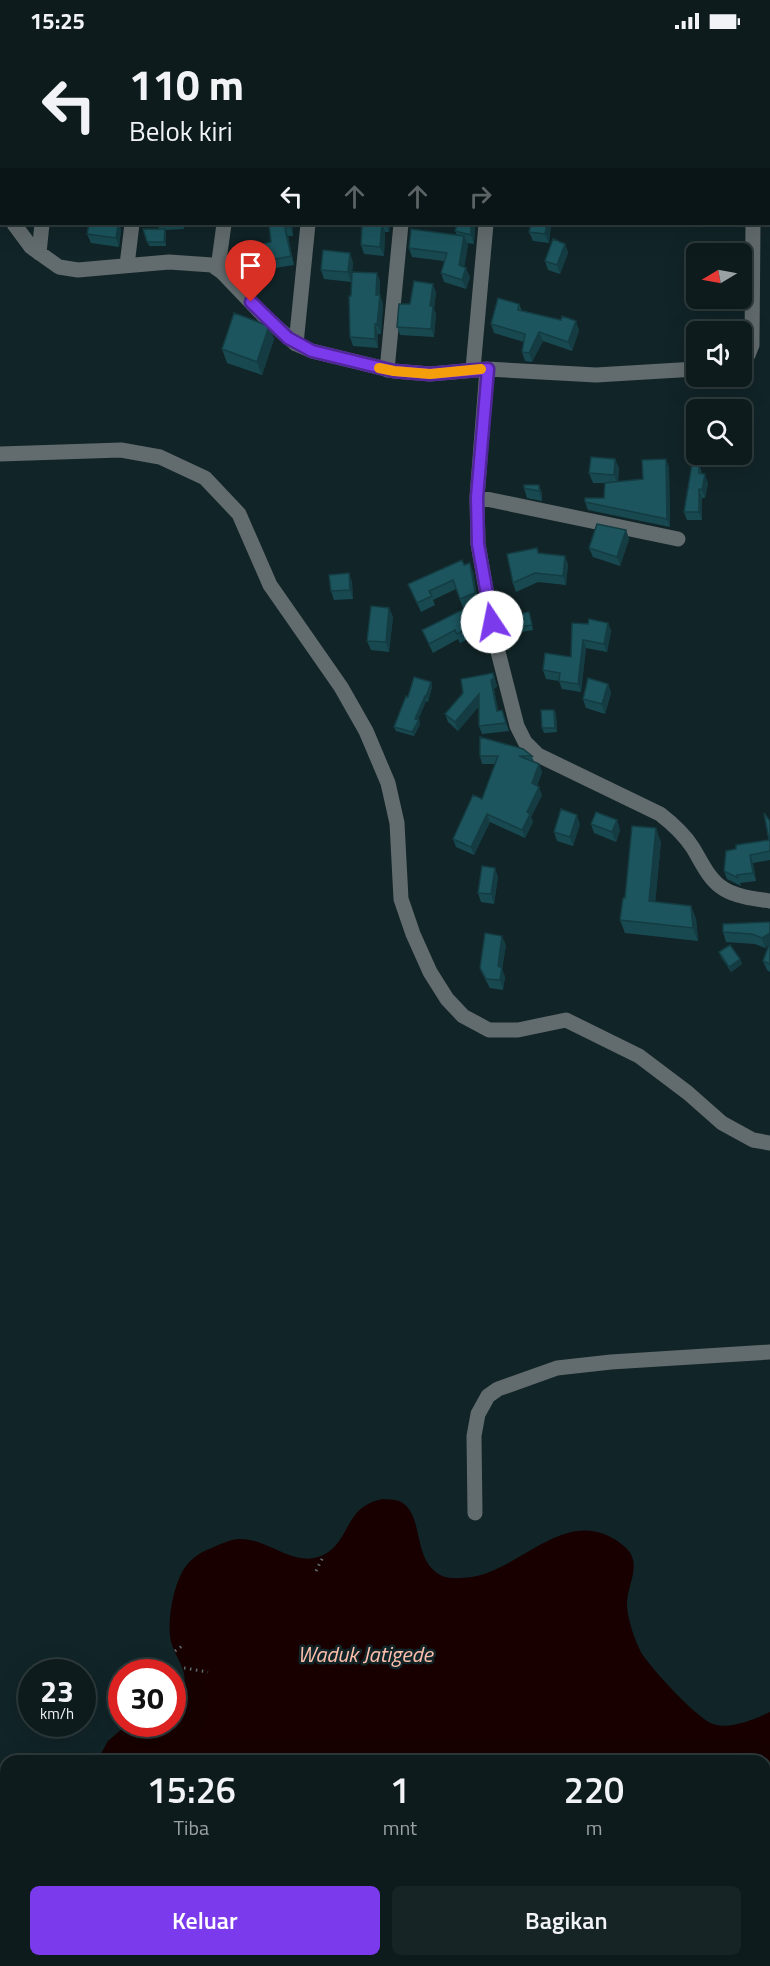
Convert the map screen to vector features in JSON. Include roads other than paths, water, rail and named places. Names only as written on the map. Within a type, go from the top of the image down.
[{"type":"street","points":[[15,225],[31,247],[59,267],[78,270],[169,262],[212,265],[218,268],[296,344],[312,351],[387,370],[430,374],[480,369],[596,375],[686,370]]},
{"type":"street","points":[[39,253],[42,225]]},
{"type":"street","points":[[127,265],[132,225]]},
{"type":"street","points":[[218,268],[224,225]]},
{"type":"street","points":[[296,344],[308,225]]},
{"type":"street","points":[[387,370],[401,225]]},
{"type":"street","points":[[486,225],[480,369],[478,544],[495,640],[517,726],[525,742],[538,755],[660,814],[674,824],[708,873],[726,890],[734,894],[770,901]]},
{"type":"street","points":[[752,345],[753,225]]},
{"type":"street","points":[[0,454],[120,450],[160,457],[205,478],[239,514],[270,585],[341,687],[366,731],[388,783],[397,823],[401,899],[412,934],[430,972],[447,999],[463,1016],[489,1030],[518,1030],[566,1020],[639,1056],[722,1123],[753,1140],[770,1143]]},
{"type":"street","points":[[477,497],[678,539]]},
{"type":"street","points":[[475,1513],[474,1436],[478,1414],[488,1396],[498,1389],[557,1368],[610,1362],[770,1352]]},
{"type":"water","name":"Waduk Jatigede","points":[[383,1499],[401,1502],[414,1518],[427,1562],[434,1571],[448,1578],[472,1577],[492,1571],[566,1533],[585,1531],[605,1534],[625,1547],[633,1560],[634,1568],[627,1606],[634,1637],[642,1654],[686,1703],[713,1724],[735,1725],[770,1712],[770,1755],[100,1755],[113,1737],[186,1737],[186,1659],[178,1659],[172,1644],[170,1628],[175,1590],[182,1573],[191,1560],[225,1542],[238,1539],[259,1542],[300,1558],[310,1559],[321,1556],[338,1543],[361,1509]]}]
